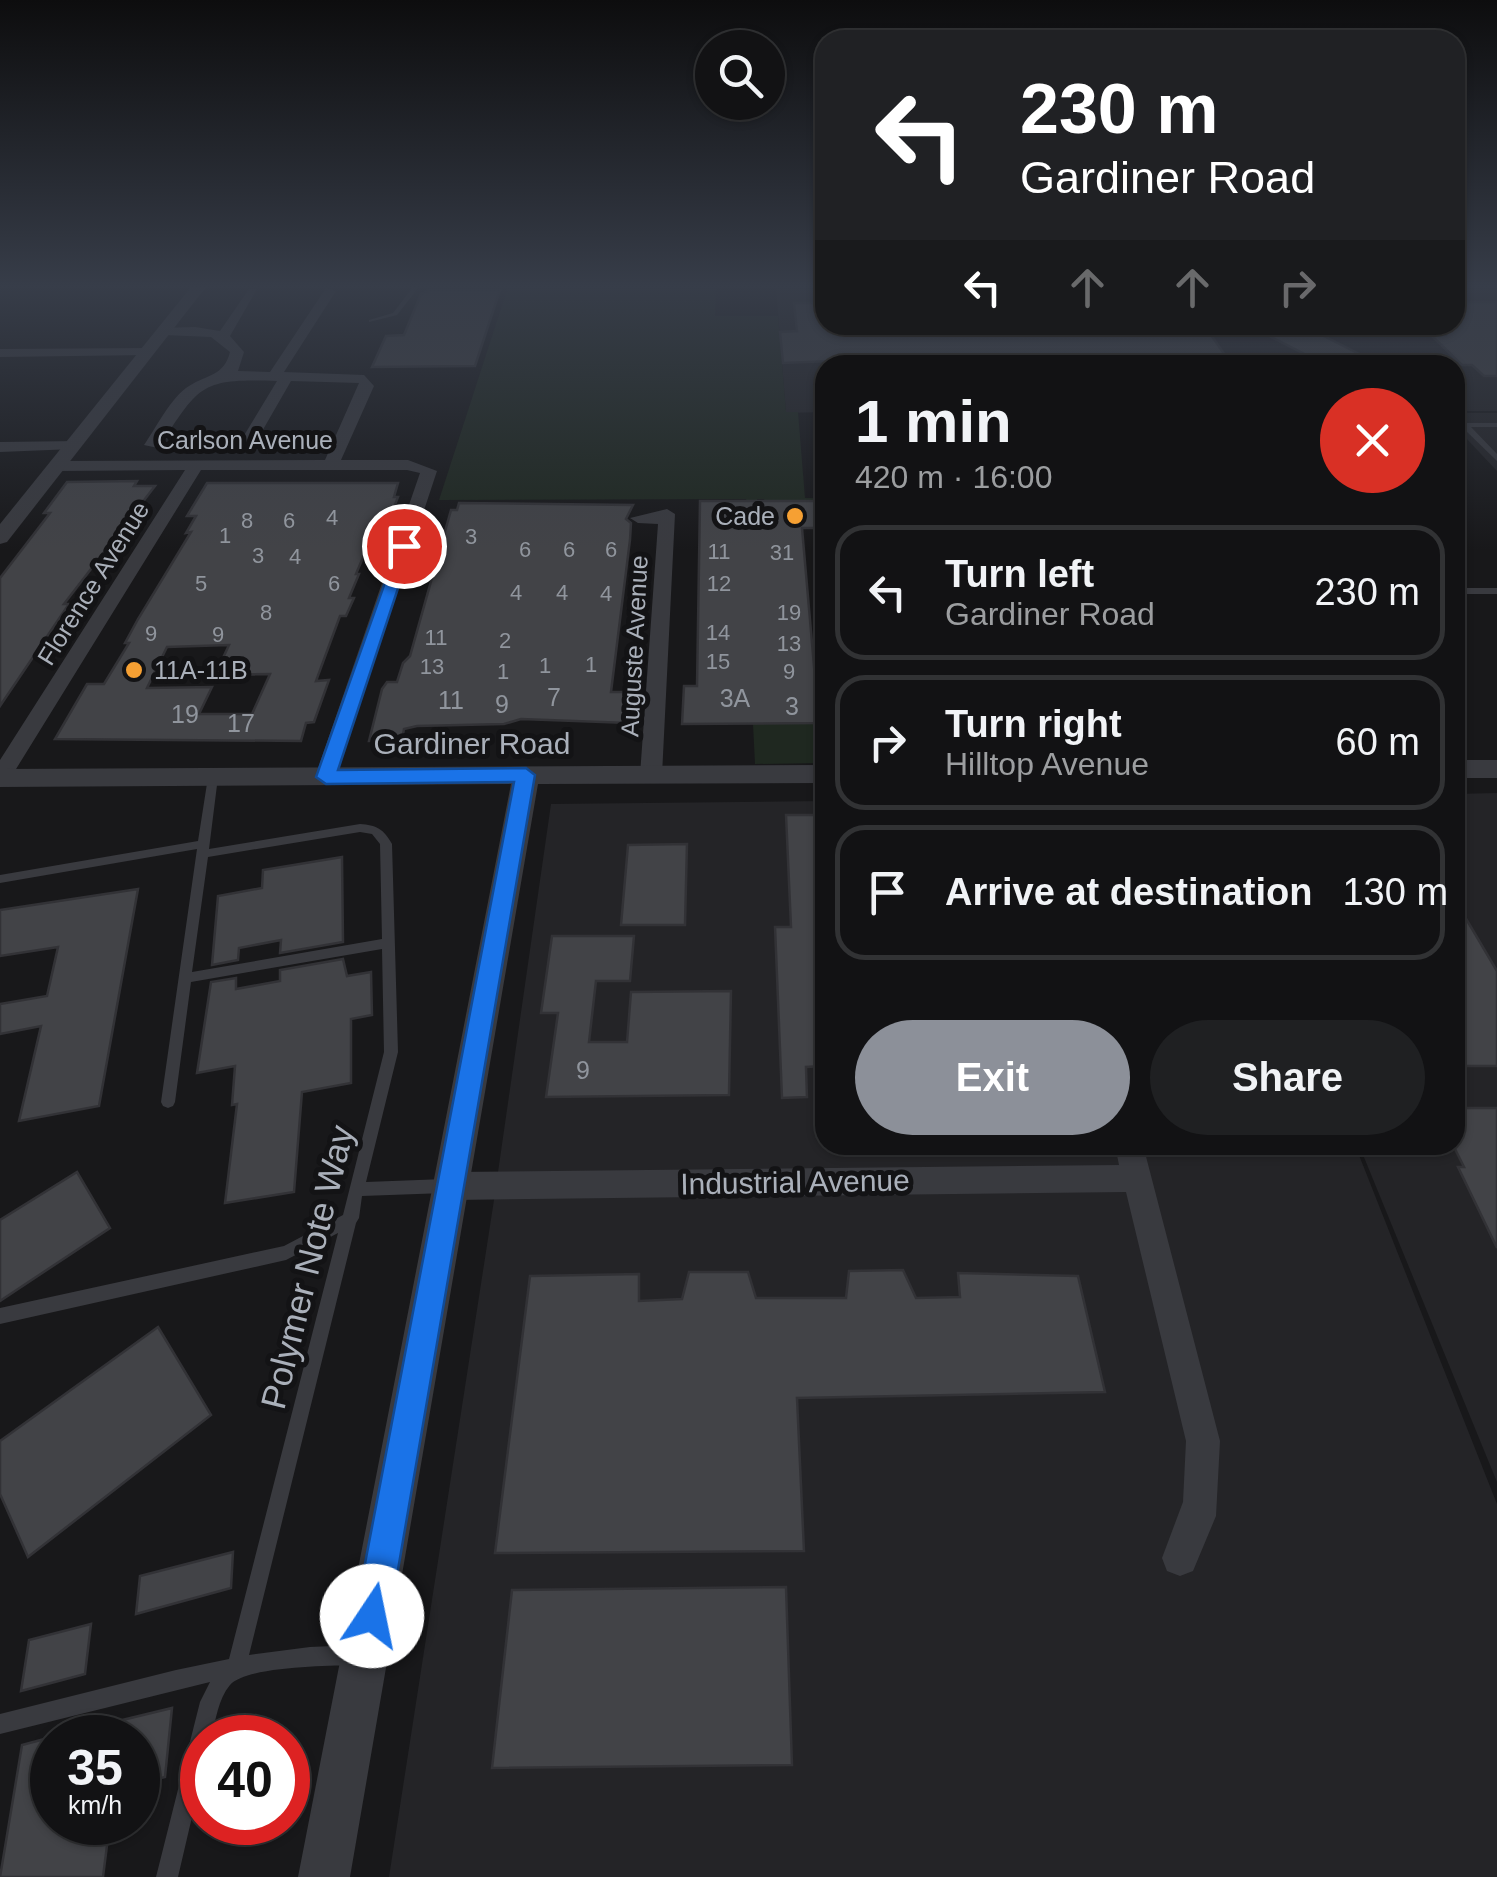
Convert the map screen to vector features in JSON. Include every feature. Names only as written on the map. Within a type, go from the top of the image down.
[{"type":"street","points":[[0,538],[130,375]]},
{"type":"street","points":[[152,446],[190,391],[226,375],[356,377],[366,382],[331,465]]},
{"type":"street","points":[[245,447],[280,377]]},
{"type":"street","points":[[2,447],[72,447]]},
{"type":"street","name":"Florence Avenue","points":[[0,778],[196,465]]},
{"type":"street","name":"Carlson Avenue","points":[[57,466],[426,468],[429,474],[326,777]]},
{"type":"street","name":"Auguste Avenue","points":[[638,518],[667,516],[651,775]]},
{"type":"street","points":[[1465,769],[1497,769]]},
{"type":"street","name":"Gardiner Road","points":[[0,778],[815,774]]},
{"type":"street","points":[[324,1877],[526,775]]},
{"type":"street","points":[[1131,1155],[1204,1441],[1205,1482],[1200,1515],[1180,1558]]},
{"type":"street","name":"Industrial Avenue","points":[[453,1186],[1138,1178]]},
{"type":"lane","points":[[1465,425],[1497,425]]},
{"type":"lane","points":[[1465,426],[1497,460]]},
{"type":"lane","points":[[1465,591],[1497,590]]},
{"type":"lane","points":[[168,1102],[213,777]]},
{"type":"lane","name":"Polymer Note Way","points":[[167,1877],[210,1702],[221,1680],[237,1666],[392,1052],[386,844],[382,834],[373,828],[203,849]]},
{"type":"lane","points":[[0,879],[203,849]]},
{"type":"lane","points":[[185,978],[388,943]]},
{"type":"lane","points":[[359,1189],[453,1186]]},
{"type":"lane","points":[[0,1316],[286,1253],[351,1218]]},
{"type":"lane","points":[[0,1724],[237,1666],[306,1656],[365,1655]]},
{"type":"shaded area","points":[[480,375],[783,375],[786,412],[798,412],[805,498],[815,498],[815,501],[765,503],[764,499],[757,499],[758,533],[748,537],[746,499],[439,500]]},
{"type":"shaded area","points":[[783,375],[815,375],[815,412],[786,413]]},
{"type":"shaded area","points":[[1465,375],[1497,375],[1497,411],[1465,411]]},
{"type":"shaded area","points":[[1465,413],[1497,413],[1497,471],[1465,437]]},
{"type":"shaded area","points":[[815,723],[815,763],[755,764],[753,724]]},
{"type":"shaded area","points":[[1497,793],[1497,1482],[1363,1155],[1465,1155],[1465,794]]},
{"type":"shaded area","points":[[815,801],[815,1155],[1359,1155],[1497,1504],[1497,1877],[389,1877],[551,804]]},
{"type":"building","points":[[137,481],[134,486],[155,486],[64,604],[69,604],[0,706],[0,578],[50,513],[44,513],[67,482]]},
{"type":"building","points":[[207,483],[398,483],[394,497],[398,497],[389,520],[379,520],[356,574],[349,598],[354,598],[346,616],[340,616],[316,681],[329,680],[314,722],[306,723],[301,741],[55,739],[87,684],[104,684],[129,643],[125,643],[191,532],[186,533],[196,516],[187,516]],"holes":[[[229,645],[215,675],[270,674],[252,714],[199,714],[212,687],[147,688],[167,647]]]},
{"type":"building","points":[[700,501],[815,501],[815,528],[802,528],[815,677],[815,723],[682,724],[684,686],[697,686]]},
{"type":"building","points":[[459,503],[633,505],[626,519],[631,523],[630,540],[611,692],[630,692],[628,723],[521,719],[504,724],[417,726],[404,729],[402,740],[369,741],[382,689],[387,682],[397,682],[403,663],[410,656],[451,510],[457,510]]},
{"type":"building","points":[[786,815],[815,815],[815,1067],[806,1067],[807,1097],[782,1098],[775,927],[791,927]]},
{"type":"building","points":[[687,844],[685,925],[621,925],[628,845]]},
{"type":"building","points":[[342,857],[343,942],[280,953],[281,940],[239,948],[238,960],[212,965],[218,896],[262,888],[263,870]]},
{"type":"building","points":[[138,889],[99,1106],[19,1121],[41,1026],[0,1034],[0,1004],[47,996],[58,947],[0,956],[0,910]]},
{"type":"building","points":[[1465,917],[1497,971],[1497,1066],[1465,1066]]},
{"type":"building","points":[[552,936],[634,936],[630,981],[596,981],[589,1042],[627,1042],[631,992],[731,991],[729,1095],[546,1097],[558,1013],[541,1013]]},
{"type":"building","points":[[343,959],[347,976],[371,972],[372,1015],[351,1019],[351,1083],[302,1092],[294,1192],[225,1203],[237,1104],[232,1105],[235,1066],[197,1073],[211,982],[236,978],[236,989],[280,981],[280,970]]},
{"type":"building","points":[[1465,1108],[1497,1108],[1497,1248],[1458,1167],[1464,1167],[1458,1155],[1465,1155]]},
{"type":"building","points":[[77,1172],[110,1228],[0,1301],[0,1220]]},
{"type":"building","points":[[903,1270],[916,1298],[960,1297],[958,1273],[1078,1276],[1105,1392],[797,1398],[804,1551],[495,1553],[530,1276],[639,1274],[639,1301],[682,1299],[689,1272],[748,1272],[756,1298],[846,1298],[849,1271]]},
{"type":"building","points":[[158,1327],[211,1415],[28,1557],[0,1494],[0,1441]]},
{"type":"building","points":[[233,1552],[231,1588],[136,1614],[140,1576]]},
{"type":"building","points":[[786,1587],[792,1765],[492,1768],[512,1590]]},
{"type":"building","points":[[91,1624],[85,1674],[21,1691],[29,1640]]},
{"type":"building","points":[[172,1708],[165,1777],[160,1778],[160,1715],[143,1715]]},
{"type":"building","points":[[30,1743],[30,1845],[107,1845],[103,1877],[0,1877],[22,1745]]},
{"type":"place","name":"Cade","points":[[795,516]]},
{"type":"place","name":"11A-11B","points":[[134,670]]},
{"type":"route","points":[[372,1616],[526,775],[326,777],[404,546]]}]
